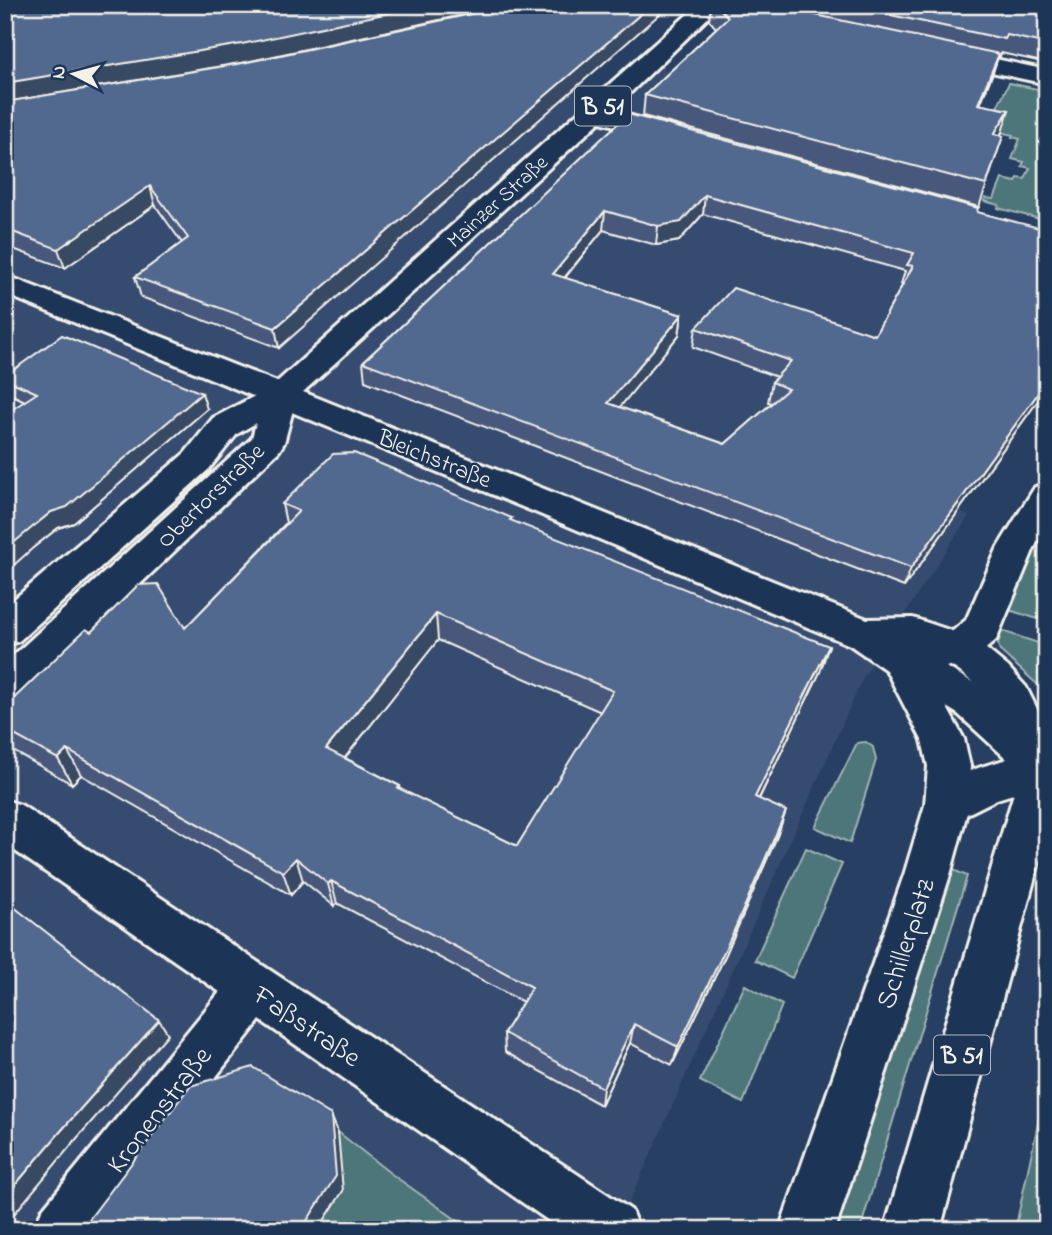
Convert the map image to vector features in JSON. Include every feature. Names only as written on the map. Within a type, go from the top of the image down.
[{"type":"main road","name":"Mainzer Straße","points":[[281,395],[716,6]]},
{"type":"main road","points":[[923,51],[1047,77]]},
{"type":"main road","points":[[595,113],[699,142]]},
{"type":"main road","name":"Bleichstraße","points":[[5,284],[864,634],[972,702],[1045,765]]},
{"type":"main road","name":"Obertorstraße","points":[[5,630],[197,461],[226,426],[281,395]]},
{"type":"main road","name":"Obertorstraße","points":[[5,688],[267,443],[281,395]]},
{"type":"main road","points":[[900,659],[960,649],[982,629],[1016,547],[1047,496]]},
{"type":"main road","name":"Bleichstraße","points":[[864,634],[913,633],[960,649],[994,678],[1013,699],[1045,765]]},
{"type":"main road","name":"Schillerplatz","points":[[807,1230],[927,875],[947,805],[949,766],[943,739],[900,659]]},
{"type":"main road","points":[[947,805],[984,785],[1045,765]]},
{"type":"main road","name":"B 51","points":[[912,1230],[1045,765]]},
{"type":"main road","name":"Faßstraße","points":[[5,818],[611,1230]]},
{"type":"main road","name":"Kronenstraße","points":[[62,1230],[254,988]]},
{"type":"shaded area","points":[[173,38],[248,62],[529,77],[612,99],[648,64],[764,100],[729,138],[743,169],[908,272],[902,284],[907,286],[869,354],[694,347],[787,380],[881,474],[969,516],[863,678],[617,1230],[5,1230],[5,105],[206,70]]},
{"type":"green space","points":[[1009,83],[1047,91],[1047,221],[998,208],[999,205],[984,201],[985,198],[994,199],[1002,179],[1016,182],[1018,178],[1025,179],[1030,168],[1022,166],[1024,162],[1012,159],[1020,139],[1012,137],[1013,135],[930,117],[992,117]]},
{"type":"green space","points":[[1042,539],[1047,543],[1047,622],[1009,610],[1036,540]]},
{"type":"green space","points":[[1002,631],[1047,646],[1047,693],[1000,651],[998,644]]},
{"type":"green space","points":[[866,742],[873,747],[876,760],[850,843],[815,827],[857,743]]},
{"type":"green space","points":[[806,848],[842,864],[792,978],[755,960]]},
{"type":"green space","points":[[949,868],[967,876],[860,1230],[830,1230]]},
{"type":"green space","points":[[745,985],[782,1005],[743,1103],[700,1081]]},
{"type":"green space","points":[[1047,1082],[1047,1230],[1015,1230]]},
{"type":"green space","points":[[338,1132],[390,1173],[471,1230],[318,1230]]},
{"type":"building","points":[[5,5],[426,5],[242,44],[5,83]]},
{"type":"building","points":[[513,5],[651,5],[275,328],[135,277],[188,238],[150,186],[58,249],[5,229],[5,102],[243,63]]},
{"type":"building","points":[[716,5],[769,5],[999,54],[978,104],[1009,110],[994,134],[1003,136],[986,185],[645,95],[728,17]]},
{"type":"building","points":[[843,5],[1047,5],[1047,44],[1007,35],[1005,39]]},
{"type":"building","points":[[628,114],[978,208],[977,212],[1047,230],[1047,381],[911,568],[363,362]],"holes":[[[705,195],[914,253],[907,265],[913,266],[875,335],[733,288],[696,328],[791,361],[772,382],[788,389],[725,444],[608,403],[682,315],[553,274],[605,211],[658,226],[681,222]]]},
{"type":"building","points":[[62,335],[202,393],[67,507],[51,512],[5,550],[5,414],[37,393],[5,379],[5,376]]},
{"type":"building","points":[[354,453],[512,518],[510,520],[829,646],[755,797],[786,811],[733,933],[678,1047],[634,1024],[603,1088],[504,1033],[532,987],[331,881],[328,884],[296,858],[283,872],[67,750],[58,759],[5,730],[5,707],[86,629],[91,632],[138,585],[158,584],[185,628],[299,511],[282,504],[333,454]],"holes":[[[436,614],[613,691],[517,846],[398,788],[400,786],[326,749]]]},
{"type":"building","points":[[5,900],[159,1020],[5,1197]]},
{"type":"building","points":[[253,1067],[331,1115],[336,1176],[301,1230],[81,1230],[190,1086]]}]
